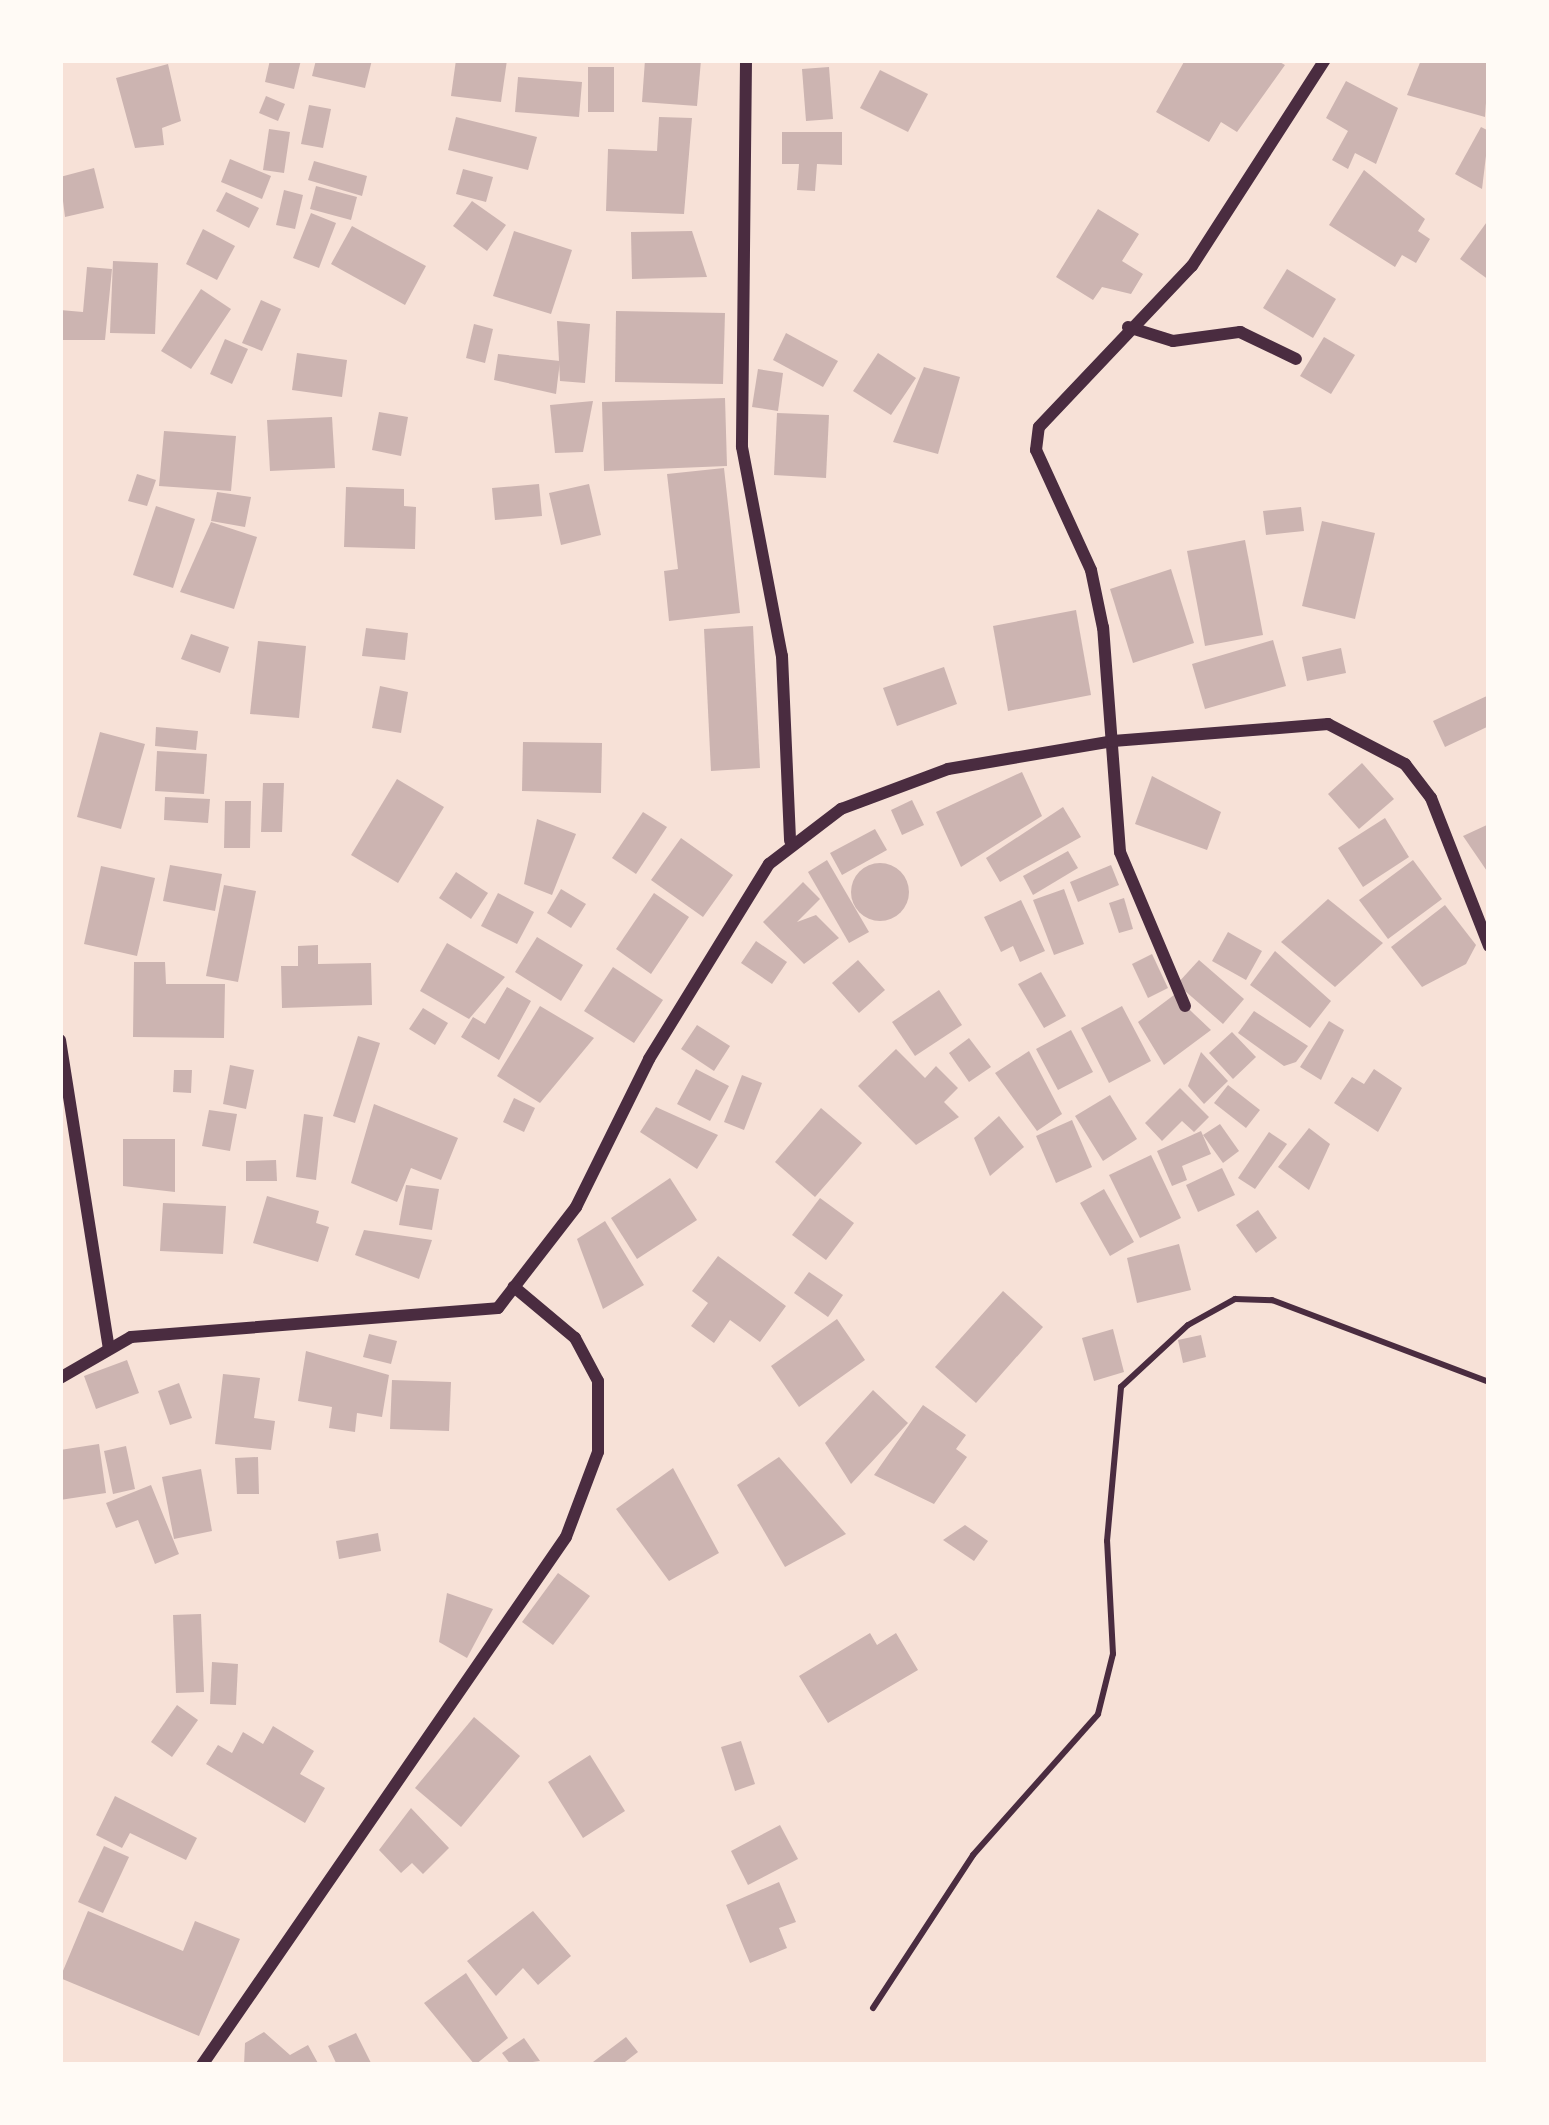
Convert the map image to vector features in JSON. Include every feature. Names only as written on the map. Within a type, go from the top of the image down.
[{"type":"street","points":[[746,60],[742,447],[782,656],[790,841]]},
{"type":"street","points":[[1186,1006],[1120,851],[1113,740],[1091,570],[1036,449],[1039,427],[1235,207],[1325,60]]},
{"type":"street","points":[[1128,327],[1173,341],[1240,332],[1297,359]]},
{"type":"street","points":[[60,1378],[109,1348],[214,1325],[479,1316],[514,1287],[576,1207],[649,1059],[790,841],[841,808],[948,770],[1113,740],[1285,722],[1370,738],[1431,798],[1489,946]]},
{"type":"street","points":[[60,1040],[109,1348]]},
{"type":"street","points":[[202,2065],[566,1537],[598,1452],[598,1381],[575,1338],[514,1287]]},
{"type":"path","points":[[873,2008],[973,1856],[1098,1714],[1113,1654],[1107,1540],[1121,1387],[1188,1324],[1235,1298],[1272,1300],[1489,1382]]},
{"type":"building","points":[[270,60],[301,60],[294,89],[265,82]]},
{"type":"building","points":[[316,60],[372,60],[365,88],[312,76]]},
{"type":"building","points":[[456,60],[507,60],[501,102],[451,96]]},
{"type":"building","points":[[645,60],[701,60],[697,106],[642,102]]},
{"type":"building","points":[[1185,60],[1276,60],[1285,65],[1237,132],[1221,122],[1209,142],[1156,112]]},
{"type":"building","points":[[1421,60],[1489,60],[1485,117],[1407,95]]},
{"type":"building","points":[[168,64],[181,121],[162,128],[164,145],[135,148],[116,78]]},
{"type":"building","points":[[588,67],[614,67],[614,112],[588,112]]},
{"type":"building","points":[[829,67],[833,119],[806,121],[802,69]]},
{"type":"building","points":[[880,70],[928,94],[908,132],[860,108]]},
{"type":"building","points":[[518,77],[582,82],[579,117],[515,112]]},
{"type":"building","points":[[1346,81],[1398,108],[1376,164],[1355,153],[1348,169],[1332,160],[1348,131],[1326,118]]},
{"type":"building","points":[[266,96],[285,104],[278,121],[259,113]]},
{"type":"building","points":[[309,105],[331,109],[323,148],[301,144]]},
{"type":"building","points":[[456,117],[537,137],[528,170],[448,150]]},
{"type":"building","points":[[659,117],[692,118],[684,214],[606,211],[608,149],[657,151]]},
{"type":"building","points":[[1481,127],[1489,131],[1482,189],[1455,174]]},
{"type":"building","points":[[269,129],[290,132],[284,173],[263,170]]},
{"type":"building","points":[[782,132],[842,132],[842,165],[817,164],[815,191],[797,190],[799,164],[782,164]]},
{"type":"building","points":[[230,159],[271,176],[262,199],[221,182]]},
{"type":"building","points":[[314,161],[367,176],[362,196],[308,180]]},
{"type":"building","points":[[94,168],[104,208],[65,217],[60,177]]},
{"type":"building","points":[[463,169],[493,177],[486,202],[456,194]]},
{"type":"building","points":[[1364,170],[1425,219],[1418,231],[1430,239],[1416,263],[1402,255],[1395,267],[1329,225]]},
{"type":"building","points":[[316,186],[357,197],[351,220],[310,209]]},
{"type":"building","points":[[284,190],[303,195],[295,229],[276,225]]},
{"type":"building","points":[[226,192],[259,208],[249,228],[216,211]]},
{"type":"building","points":[[472,201],[506,225],[487,251],[453,226]]},
{"type":"building","points":[[1098,209],[1139,234],[1122,261],[1143,274],[1131,294],[1102,287],[1093,300],[1056,277]]},
{"type":"building","points":[[311,213],[336,223],[319,268],[293,258]]},
{"type":"building","points":[[1489,219],[1489,280],[1460,259]]},
{"type":"building","points":[[352,226],[426,266],[405,305],[331,264]]},
{"type":"building","points":[[203,229],[235,246],[217,280],[186,264]]},
{"type":"building","points":[[514,231],[572,250],[551,314],[493,296]]},
{"type":"building","points":[[692,231],[707,277],[632,279],[631,232]]},
{"type":"building","points":[[113,261],[158,263],[155,334],[110,333]]},
{"type":"building","points":[[87,267],[112,269],[105,340],[60,340],[60,310],[83,312]]},
{"type":"building","points":[[1287,269],[1336,299],[1313,338],[1263,308]]},
{"type":"building","points":[[201,289],[231,309],[191,369],[161,351]]},
{"type":"building","points":[[261,300],[281,309],[262,351],[242,343]]},
{"type":"building","points":[[616,311],[725,313],[723,384],[615,382]]},
{"type":"building","points":[[557,321],[590,324],[585,383],[560,381]]},
{"type":"building","points":[[474,324],[493,329],[485,363],[466,358]]},
{"type":"building","points":[[786,333],[838,361],[823,387],[773,360]]},
{"type":"building","points":[[1324,337],[1355,355],[1331,394],[1300,376]]},
{"type":"building","points":[[225,339],[248,349],[232,384],[210,374]]},
{"type":"building","points":[[297,353],[347,360],[342,397],[292,390]]},
{"type":"building","points":[[878,353],[916,378],[891,415],[853,391]]},
{"type":"building","points":[[498,354],[560,361],[556,394],[494,380]]},
{"type":"building","points":[[924,367],[960,377],[938,454],[893,442]]},
{"type":"building","points":[[758,369],[783,373],[778,411],[752,407]]},
{"type":"building","points":[[725,398],[727,466],[604,471],[602,402]]},
{"type":"building","points":[[593,401],[583,452],[555,453],[550,405]]},
{"type":"building","points":[[379,412],[408,417],[401,456],[372,450]]},
{"type":"building","points":[[777,413],[829,415],[826,478],[774,475]]},
{"type":"building","points":[[332,417],[335,468],[270,471],[267,420]]},
{"type":"building","points":[[164,431],[236,436],[231,491],[159,486]]},
{"type":"building","points":[[724,468],[740,613],[669,621],[664,571],[678,569],[667,474]]},
{"type":"building","points":[[137,474],[156,480],[147,506],[128,501]]},
{"type":"building","points":[[539,484],[542,516],[495,520],[492,488]]},
{"type":"building","points":[[589,484],[601,535],[561,545],[549,493]]},
{"type":"building","points":[[346,487],[404,489],[404,506],[416,507],[415,549],[344,547]]},
{"type":"building","points":[[217,492],[251,497],[245,527],[211,521]]},
{"type":"building","points":[[156,506],[195,519],[173,588],[133,575]]},
{"type":"building","points":[[1301,507],[1304,531],[1266,535],[1263,511]]},
{"type":"building","points":[[1322,521],[1375,533],[1355,619],[1302,606]]},
{"type":"building","points":[[211,522],[257,537],[234,609],[180,592]]},
{"type":"building","points":[[1245,540],[1263,635],[1205,646],[1187,551]]},
{"type":"building","points":[[1171,569],[1194,643],[1133,663],[1110,589]]},
{"type":"building","points":[[1076,610],[1091,695],[1008,711],[993,626]]},
{"type":"building","points":[[753,626],[760,768],[711,771],[704,629]]},
{"type":"building","points":[[366,628],[408,633],[405,660],[362,656]]},
{"type":"building","points":[[191,634],[229,647],[220,673],[181,659]]},
{"type":"building","points":[[1273,640],[1286,686],[1205,709],[1192,664]]},
{"type":"building","points":[[258,641],[306,646],[299,718],[250,714]]},
{"type":"building","points":[[1341,648],[1346,673],[1307,681],[1302,657]]},
{"type":"building","points":[[944,667],[957,704],[897,726],[883,688]]},
{"type":"building","points":[[380,686],[408,692],[401,733],[372,728]]},
{"type":"building","points":[[1489,695],[1489,726],[1445,747],[1433,721]]},
{"type":"building","points":[[156,727],[198,731],[196,750],[155,746]]},
{"type":"building","points":[[100,732],[145,744],[121,829],[77,817]]},
{"type":"building","points":[[523,742],[602,743],[601,793],[522,791]]},
{"type":"building","points":[[157,751],[207,754],[204,794],[155,791]]},
{"type":"building","points":[[1362,763],[1394,799],[1359,829],[1328,794]]},
{"type":"building","points":[[1022,772],[1042,816],[961,867],[936,812]]},
{"type":"building","points":[[1152,776],[1221,812],[1207,850],[1135,824]]},
{"type":"building","points":[[397,779],[444,807],[398,883],[351,855]]},
{"type":"building","points":[[263,783],[284,783],[282,832],[261,832]]},
{"type":"building","points":[[165,797],[210,799],[208,823],[164,820]]},
{"type":"building","points":[[912,800],[924,825],[902,835],[891,810]]},
{"type":"building","points":[[225,801],[251,801],[250,848],[224,848]]},
{"type":"building","points":[[1063,807],[1081,837],[1000,882],[986,858]]},
{"type":"building","points":[[643,812],[667,827],[636,874],[612,858]]},
{"type":"building","points":[[1385,818],[1409,857],[1363,887],[1338,848]]},
{"type":"building","points":[[537,819],[576,834],[552,895],[524,884]]},
{"type":"building","points":[[1489,824],[1489,874],[1463,836]]},
{"type":"building","points":[[875,829],[887,850],[842,875],[830,853]]},
{"type":"building","points":[[681,838],[733,875],[703,917],[651,880]]},
{"type":"building","points":[[1068,851],[1078,868],[1033,895],[1023,876]]},
{"type":"building","points":[[827,860],[869,932],[849,943],[808,872]]},
{"type":"building","points":[[1413,860],[1442,899],[1388,939],[1359,900]]},
{"type":"building","points":[[880,863],[901,871],[909,892],[901,913],[880,921],[859,913],[851,892],[859,871]]},
{"type":"building","points":[[170,865],[222,874],[215,911],[163,901]]},
{"type":"building","points":[[1111,865],[1119,885],[1078,902],[1070,882]]},
{"type":"building","points":[[101,866],[155,878],[137,956],[84,944]]},
{"type":"building","points":[[456,872],[488,893],[471,919],[439,898]]},
{"type":"building","points":[[803,882],[820,899],[797,922],[816,915],[839,938],[804,964],[763,922]]},
{"type":"building","points":[[224,885],[256,891],[238,982],[206,976]]},
{"type":"building","points":[[561,889],[586,904],[571,928],[547,913]]},
{"type":"building","points":[[1064,889],[1084,944],[1054,955],[1033,900]]},
{"type":"building","points":[[498,893],[534,912],[517,944],[481,926]]},
{"type":"building","points":[[654,893],[689,917],[651,974],[616,949]]},
{"type":"building","points":[[1124,898],[1133,929],[1119,933],[1109,903]]},
{"type":"building","points":[[1328,899],[1383,943],[1335,987],[1281,942]]},
{"type":"building","points":[[1021,900],[1045,951],[1020,962],[1013,946],[1001,952],[984,917]]},
{"type":"building","points":[[1445,905],[1476,945],[1466,964],[1422,987],[1391,947]]},
{"type":"building","points":[[1228,932],[1262,951],[1246,980],[1212,961]]},
{"type":"building","points":[[537,937],[583,965],[561,1001],[515,972]]},
{"type":"building","points":[[756,941],[787,962],[772,984],[741,963]]},
{"type":"building","points":[[447,943],[505,977],[469,1019],[420,991]]},
{"type":"building","points":[[318,945],[318,964],[371,963],[372,1005],[282,1008],[281,966],[298,966],[298,946]]},
{"type":"building","points":[[1275,951],[1331,1001],[1310,1028],[1250,985]]},
{"type":"building","points":[[1152,954],[1168,988],[1148,998],[1132,964]]},
{"type":"building","points":[[858,960],[885,990],[859,1013],[832,983]]},
{"type":"building","points":[[1199,960],[1244,999],[1223,1024],[1177,984]]},
{"type":"building","points":[[134,962],[165,962],[166,984],[225,984],[224,1038],[133,1037]]},
{"type":"building","points":[[613,967],[663,1000],[634,1043],[584,1011]]},
{"type":"building","points":[[1041,972],[1066,1016],[1044,1028],[1018,984]]},
{"type":"building","points":[[507,987],[531,1001],[499,1060],[461,1037],[473,1017],[485,1024]]},
{"type":"building","points":[[939,990],[962,1025],[915,1056],[892,1022]]},
{"type":"building","points":[[1174,995],[1211,1030],[1164,1065],[1138,1022]]},
{"type":"building","points":[[540,1006],[594,1038],[540,1103],[497,1076]]},
{"type":"building","points":[[1122,1006],[1151,1061],[1109,1083],[1081,1028]]},
{"type":"building","points":[[423,1008],[448,1023],[435,1045],[409,1029]]},
{"type":"building","points":[[1254,1011],[1308,1046],[1296,1062],[1284,1066],[1238,1033]]},
{"type":"building","points":[[1329,1021],[1344,1030],[1321,1080],[1300,1067]]},
{"type":"building","points":[[697,1025],[730,1046],[714,1071],[681,1049]]},
{"type":"building","points":[[1071,1030],[1093,1072],[1058,1090],[1036,1049]]},
{"type":"building","points":[[1232,1032],[1256,1057],[1233,1079],[1209,1053]]},
{"type":"building","points":[[358,1036],[380,1043],[355,1123],[333,1116]]},
{"type":"building","points":[[969,1038],[991,1067],[969,1082],[949,1053]]},
{"type":"building","points":[[896,1049],[925,1078],[936,1066],[958,1088],[944,1102],[959,1117],[916,1145],[858,1086]]},
{"type":"building","points":[[1029,1051],[1062,1114],[1037,1131],[995,1073]]},
{"type":"building","points":[[1201,1052],[1228,1081],[1204,1104],[1188,1086]]},
{"type":"building","points":[[230,1065],[254,1070],[246,1109],[223,1104]]},
{"type":"building","points":[[696,1069],[729,1086],[710,1121],[677,1104]]},
{"type":"building","points":[[1374,1069],[1402,1088],[1378,1132],[1334,1103],[1352,1077],[1364,1084]]},
{"type":"building","points":[[174,1070],[192,1070],[191,1093],[173,1092]]},
{"type":"building","points":[[742,1075],[762,1083],[744,1130],[724,1122]]},
{"type":"building","points":[[1228,1085],[1260,1110],[1246,1128],[1214,1103]]},
{"type":"building","points":[[1180,1088],[1209,1117],[1194,1132],[1182,1121],[1162,1141],[1145,1123]]},
{"type":"building","points":[[1110,1095],[1137,1139],[1103,1161],[1075,1116]]},
{"type":"building","points":[[514,1098],[535,1108],[524,1132],[503,1122]]},
{"type":"building","points":[[374,1104],[458,1138],[441,1180],[411,1168],[397,1202],[351,1183]]},
{"type":"building","points":[[656,1107],[718,1135],[697,1169],[640,1132]]},
{"type":"building","points":[[821,1108],[862,1143],[815,1197],[775,1162]]},
{"type":"building","points":[[209,1110],[237,1114],[230,1151],[202,1146]]},
{"type":"building","points":[[304,1114],[323,1117],[316,1180],[296,1177]]},
{"type":"building","points":[[999,1116],[1024,1147],[990,1176],[974,1138]]},
{"type":"building","points":[[1072,1120],[1092,1167],[1056,1183],[1036,1136]]},
{"type":"building","points":[[1220,1124],[1239,1151],[1223,1163],[1203,1135]]},
{"type":"building","points":[[1309,1128],[1330,1144],[1309,1190],[1278,1167]]},
{"type":"building","points":[[1201,1131],[1211,1154],[1182,1166],[1187,1180],[1172,1186],[1157,1151]]},
{"type":"building","points":[[1269,1132],[1287,1144],[1255,1189],[1238,1178]]},
{"type":"building","points":[[123,1139],[175,1139],[175,1192],[123,1186]]},
{"type":"building","points":[[1151,1155],[1181,1218],[1140,1238],[1109,1175]]},
{"type":"building","points":[[276,1160],[277,1181],[246,1181],[246,1161]]},
{"type":"building","points":[[1222,1168],[1235,1195],[1198,1212],[1186,1185]]},
{"type":"building","points":[[670,1178],[697,1220],[637,1259],[611,1218]]},
{"type":"building","points":[[406,1185],[439,1189],[432,1230],[399,1225]]},
{"type":"building","points":[[1104,1189],[1134,1242],[1110,1256],[1080,1203]]},
{"type":"building","points":[[267,1196],[319,1211],[316,1223],[329,1227],[318,1262],[253,1243]]},
{"type":"building","points":[[820,1198],[854,1223],[826,1260],[792,1235]]},
{"type":"building","points":[[163,1203],[226,1206],[223,1254],[160,1251]]},
{"type":"building","points":[[1258,1210],[1277,1238],[1256,1253],[1236,1225]]},
{"type":"building","points":[[605,1221],[644,1285],[603,1309],[577,1239]]},
{"type":"building","points":[[364,1230],[432,1240],[419,1279],[355,1255]]},
{"type":"building","points":[[1179,1244],[1191,1290],[1137,1303],[1127,1258]]},
{"type":"building","points":[[718,1256],[786,1306],[760,1342],[730,1320],[714,1343],[691,1326],[708,1303],[692,1291]]},
{"type":"building","points":[[809,1272],[843,1295],[828,1317],[794,1293]]},
{"type":"building","points":[[1003,1291],[1043,1327],[976,1403],[935,1367]]},
{"type":"building","points":[[837,1319],[865,1360],[799,1407],[771,1366]]},
{"type":"building","points":[[1113,1329],[1124,1372],[1094,1381],[1082,1338]]},
{"type":"building","points":[[369,1334],[397,1341],[391,1364],[363,1357]]},
{"type":"building","points":[[1201,1335],[1206,1357],[1183,1363],[1178,1340]]},
{"type":"building","points":[[306,1351],[389,1375],[382,1417],[357,1413],[355,1432],[329,1428],[332,1407],[298,1401]]},
{"type":"building","points":[[127,1360],[139,1393],[96,1409],[84,1376]]},
{"type":"building","points":[[223,1374],[260,1378],[254,1418],[275,1421],[271,1450],[215,1444]]},
{"type":"building","points":[[392,1380],[451,1382],[449,1431],[390,1429]]},
{"type":"building","points":[[179,1383],[192,1418],[170,1425],[158,1391]]},
{"type":"building","points":[[873,1390],[908,1423],[851,1484],[825,1443]]},
{"type":"building","points":[[923,1405],[966,1435],[956,1449],[967,1457],[934,1504],[874,1475]]},
{"type":"building","points":[[99,1444],[106,1493],[60,1500],[60,1450]]},
{"type":"building","points":[[126,1446],[135,1489],[113,1494],[104,1451]]},
{"type":"building","points":[[258,1457],[259,1494],[237,1494],[235,1458]]},
{"type":"building","points":[[779,1457],[846,1534],[785,1567],[737,1485]]},
{"type":"building","points":[[673,1468],[719,1553],[669,1581],[616,1509]]},
{"type":"building","points":[[201,1469],[212,1531],[174,1539],[162,1477]]},
{"type":"building","points":[[151,1485],[179,1554],[155,1564],[138,1520],[116,1528],[106,1503]]},
{"type":"building","points":[[965,1525],[988,1541],[974,1561],[943,1540]]},
{"type":"building","points":[[378,1533],[381,1551],[339,1559],[336,1541]]},
{"type":"building","points":[[558,1573],[590,1596],[553,1645],[522,1622]]},
{"type":"building","points":[[447,1593],[493,1609],[467,1658],[439,1642]]},
{"type":"building","points":[[201,1614],[204,1692],[176,1693],[173,1615]]},
{"type":"building","points":[[870,1633],[877,1645],[896,1633],[918,1670],[828,1723],[799,1676]]},
{"type":"building","points":[[212,1662],[238,1664],[236,1705],[210,1704]]},
{"type":"building","points":[[177,1705],[198,1720],[172,1757],[151,1742]]},
{"type":"building","points":[[474,1717],[520,1756],[461,1827],[415,1788]]},
{"type":"building","points":[[273,1726],[314,1751],[300,1774],[325,1788],[305,1823],[206,1764],[218,1745],[232,1753],[243,1732],[263,1744]]},
{"type":"building","points":[[741,1741],[755,1784],[735,1791],[721,1747]]},
{"type":"building","points":[[590,1755],[625,1811],[583,1838],[548,1782]]},
{"type":"building","points":[[115,1796],[197,1838],[186,1860],[130,1833],[122,1848],[96,1835]]},
{"type":"building","points":[[411,1808],[449,1848],[423,1874],[412,1863],[401,1873],[379,1850]]},
{"type":"building","points":[[780,1825],[798,1859],[748,1885],[731,1851]]},
{"type":"building","points":[[104,1846],[129,1857],[103,1913],[78,1902]]},
{"type":"building","points":[[779,1882],[796,1922],[779,1928],[787,1948],[750,1963],[726,1905]]},
{"type":"building","points":[[88,1911],[183,1951],[195,1921],[240,1939],[199,2036],[60,1978]]},
{"type":"building","points":[[533,1911],[571,1956],[538,1985],[523,1968],[496,1996],[467,1961]]},
{"type":"building","points":[[466,1973],[508,2038],[475,2065],[424,2003]]},
{"type":"building","points":[[264,2032],[290,2055],[308,2045],[319,2065],[244,2065],[245,2043]]},
{"type":"building","points":[[356,2033],[372,2065],[337,2065],[328,2046]]},
{"type":"building","points":[[626,2037],[638,2052],[621,2065],[589,2065]]},
{"type":"building","points":[[524,2038],[540,2061],[511,2065],[502,2053]]}]
